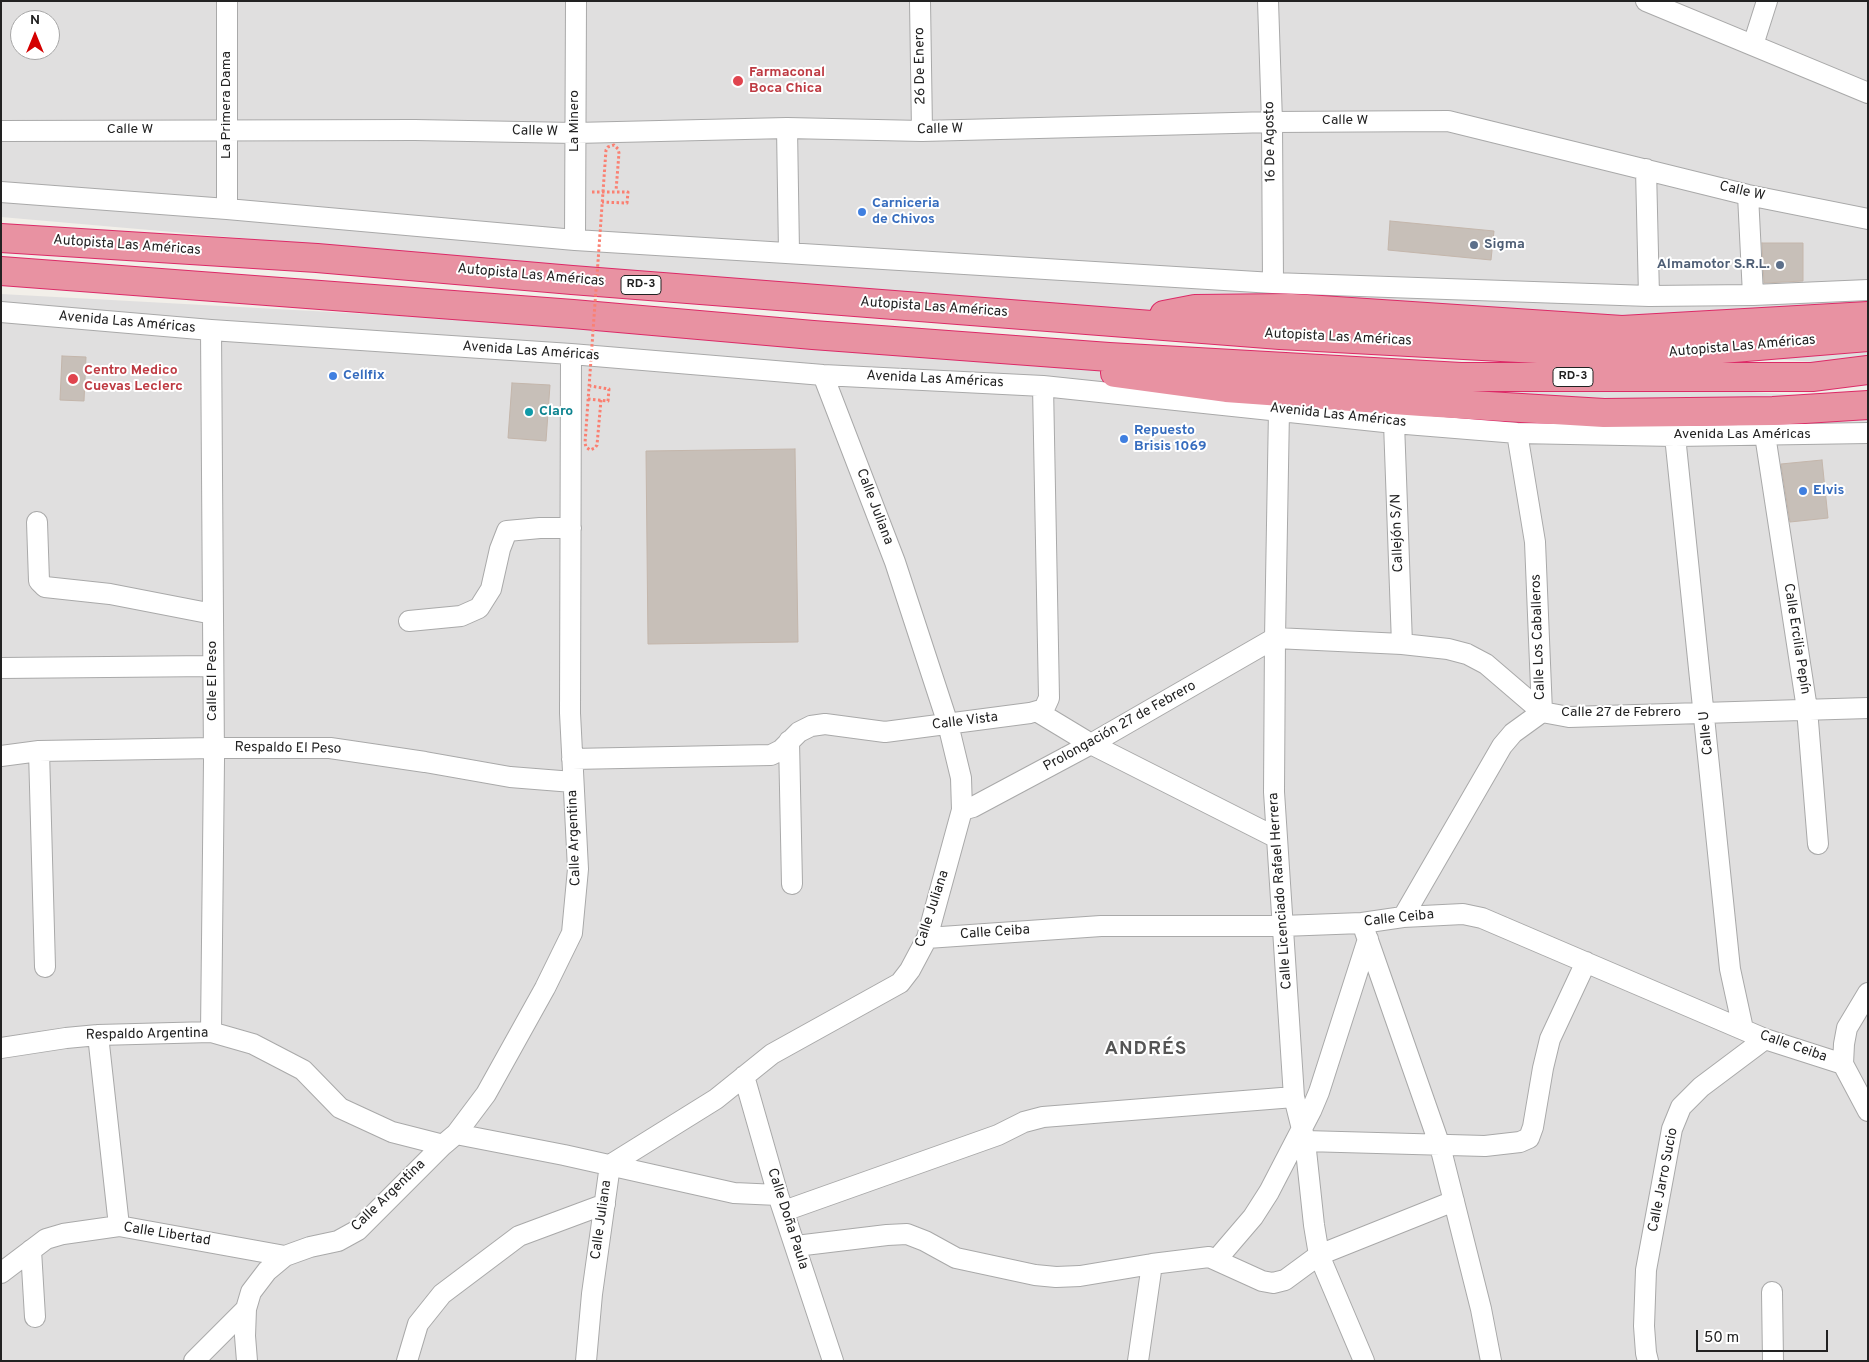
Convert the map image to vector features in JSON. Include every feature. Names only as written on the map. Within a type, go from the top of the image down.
[{"type":"highway","name":"Autopista Las Américas","points":[[1,238],[317,258],[572,280],[1280,335],[1648,355],[1868,337]]},
{"type":"highway","name":"Autopista Las Américas","points":[[1,271],[1109,357],[1461,376],[1812,376],[1868,370]]},
{"type":"highway","points":[[1125,323],[1195,309],[1291,308],[1622,330],[1868,316]]},
{"type":"highway","points":[[959,346],[1084,369],[1226,388],[1412,402],[1604,413],[1773,411],[1868,404]]},
{"type":"street","name":"La Primera Dama","points":[[227,1],[227,209]]},
{"type":"street","name":"La Minero","points":[[575,240],[576,1]]},
{"type":"street","name":"26 De Enero","points":[[920,1],[922,131]]},
{"type":"street","name":"16 De Agosto","points":[[1268,1],[1272,122],[1273,283]]},
{"type":"street","points":[[1753,45],[1767,1]]},
{"type":"street","points":[[1654,3],[1868,93]]},
{"type":"street","name":"Calle W","points":[[1,131],[227,130],[575,133],[787,128],[922,131],[1272,122],[1448,121],[1748,194],[1868,219]]},
{"type":"street","points":[[787,128],[789,252]]},
{"type":"street","points":[[1646,169],[1650,296]]},
{"type":"street","points":[[1,192],[227,209],[575,240],[1273,283],[1650,296],[1753,295],[1868,290]]},
{"type":"street","points":[[1748,194],[1753,295]]},
{"type":"street","name":"Avenida Las Américas","points":[[1,312],[211,330],[572,354],[824,375],[1043,386],[1394,423],[1517,433],[1675,436],[1765,435],[1867,438]]},
{"type":"street","name":"Calle El Peso","points":[[211,330],[214,748],[211,1032]]},
{"type":"street","name":"Calle Argentina","points":[[285,1256],[338,1240],[358,1230],[449,1139],[486,1094],[545,988],[572,933],[578,869],[570,713],[572,354]]},
{"type":"street","name":"Calle Juliana","points":[[586,1361],[592,1294],[610,1165],[716,1099],[772,1054],[900,983],[910,970],[927,938],[962,810],[961,778],[948,724],[895,562],[824,375]]},
{"type":"street","points":[[1038,712],[1044,709],[1050,698],[1043,386]]},
{"type":"street","name":"Calle Licenciado Rafael Herrera","points":[[1279,410],[1274,792],[1294,1097],[1304,1134],[1319,1255],[1364,1361]]},
{"type":"street","name":"Callejón S/N","points":[[1394,423],[1402,644]]},
{"type":"street","name":"Calle Los Caballeros","points":[[1403,917],[1502,746],[1513,733],[1542,712],[1535,542],[1517,433]]},
{"type":"street","name":"Calle Ercilia Pepín","points":[[1765,435],[1807,709],[1818,844]]},
{"type":"street","name":"Calle U","points":[[1675,436],[1730,968],[1744,1029]]},
{"type":"street","points":[[37,522],[39,581],[45,587],[110,594],[213,614]]},
{"type":"street","points":[[409,621],[461,616],[479,608],[492,589],[500,550],[507,531],[571,528]]},
{"type":"street","name":"Calle 27 de Febrero","points":[[1275,638],[1402,644],[1448,649],[1467,654],[1486,664],[1542,712],[1569,716],[1868,708]]},
{"type":"street","name":"Prolongación 27 de Febrero","points":[[962,810],[972,807],[1091,744],[1275,638]]},
{"type":"street","points":[[1,668],[213,666]]},
{"type":"street","points":[[1038,712],[1091,744],[1277,838]]},
{"type":"street","name":"Calle Vista","points":[[572,759],[771,755],[781,750],[789,740],[805,729],[818,725],[825,724],[885,732],[1038,712]]},
{"type":"street","points":[[789,740],[792,884]]},
{"type":"street","name":"Respaldo El Peso","points":[[1,756],[39,751],[330,748],[425,762],[510,778],[573,782]]},
{"type":"street","points":[[39,751],[45,967]]},
{"type":"street","name":"Calle Ceiba","points":[[927,938],[1101,926],[1282,926],[1365,931],[1403,917],[1463,914],[1482,918],[1744,1029],[1765,1040],[1843,1064]]},
{"type":"street","points":[[1217,1259],[1252,1217],[1304,1134],[1319,1092],[1365,931]]},
{"type":"street","points":[[1365,931],[1440,1146],[1481,1309],[1491,1361]]},
{"type":"street","points":[[1304,1134],[1440,1146],[1485,1146],[1520,1142],[1529,1138],[1533,1127],[1550,1039],[1586,962]]},
{"type":"street","points":[[1868,993],[1847,1028],[1843,1064],[1868,1111]]},
{"type":"street","name":"Respaldo Argentina","points":[[1,1048],[98,1035],[211,1032],[253,1044],[303,1070],[340,1108],[392,1132],[449,1139],[610,1165],[781,1203]]},
{"type":"street","points":[[98,1035],[119,1226]]},
{"type":"street","name":"Calle Jarro Sucio","points":[[1648,1361],[1644,1326],[1646,1270],[1672,1130],[1681,1107],[1701,1087],[1765,1040]]},
{"type":"street","name":"Calle Doña Paula","points":[[744,1076],[781,1203],[833,1361]]},
{"type":"street","points":[[781,1203],[998,1135],[1024,1122],[1043,1117],[1294,1097]]},
{"type":"street","points":[[796,1246],[907,1234],[925,1240],[956,1258],[1036,1275],[1056,1277],[1080,1276],[1209,1257],[1262,1281],[1273,1283],[1285,1280],[1319,1255],[1454,1201]]},
{"type":"street","points":[[408,1361],[418,1324],[442,1294],[519,1236],[605,1204]]},
{"type":"street","name":"Calle Libertad","points":[[1,1273],[46,1239],[63,1234],[119,1226],[285,1256]]},
{"type":"street","points":[[31,1250],[35,1317]]},
{"type":"street","points":[[247,1361],[245,1336],[246,1309],[252,1292],[267,1271],[285,1256]]},
{"type":"street","points":[[1138,1361],[1152,1264]]},
{"type":"street","points":[[1772,1292],[1773,1361]]},
{"type":"street","points":[[194,1361],[246,1309]]},
{"type":"path","points":[[590,386],[609,388],[608,401],[600,400],[597,444],[594,449],[588,449],[585,443],[590,386],[602,202],[606,150],[614,145],[619,153],[616,191],[628,192],[627,203],[602,202]]},
{"type":"shaded area","points":[[1,1],[1868,1],[1868,357],[1816,362],[1086,312],[1,217]]},
{"type":"shaded area","points":[[1,294],[1561,379],[1868,400],[1868,1361],[1,1361]]},
{"type":"building","points":[[1390,221],[1494,231],[1491,260],[1388,250]]},
{"type":"building","name":"Almamotor S.R.L.","points":[[1762,243],[1803,243],[1803,281],[1764,283]]},
{"type":"building","name":"Centro Medico Cuevas Leclerc","points":[[62,356],[86,357],[84,401],[60,400]]},
{"type":"building","name":"Claro","points":[[512,383],[550,385],[546,441],[508,438]]},
{"type":"building","points":[[795,449],[798,642],[648,644],[646,451]]},
{"type":"building","name":"Elvis","points":[[1822,460],[1828,518],[1790,522],[1781,464]]},
{"type":"place","name":"Farmaconal Boca Chica","points":[[738,81]]},
{"type":"place","name":"Carniceria de Chivos","points":[[862,212]]},
{"type":"place","name":"Sigma","points":[[1474,245]]},
{"type":"place","name":"Almamotor S.R.L.","points":[[1780,265]]},
{"type":"place","name":"Cellfix","points":[[333,376]]},
{"type":"place","name":"Centro Medico Cuevas Leclerc","points":[[73,379]]},
{"type":"place","name":"Claro","points":[[529,412]]},
{"type":"place","name":"Repuesto Brisis 1069","points":[[1124,439]]},
{"type":"place","name":"Elvis","points":[[1803,491]]},
{"type":"district","name":"ANDRÉS","points":[[1146,1050]]}]
